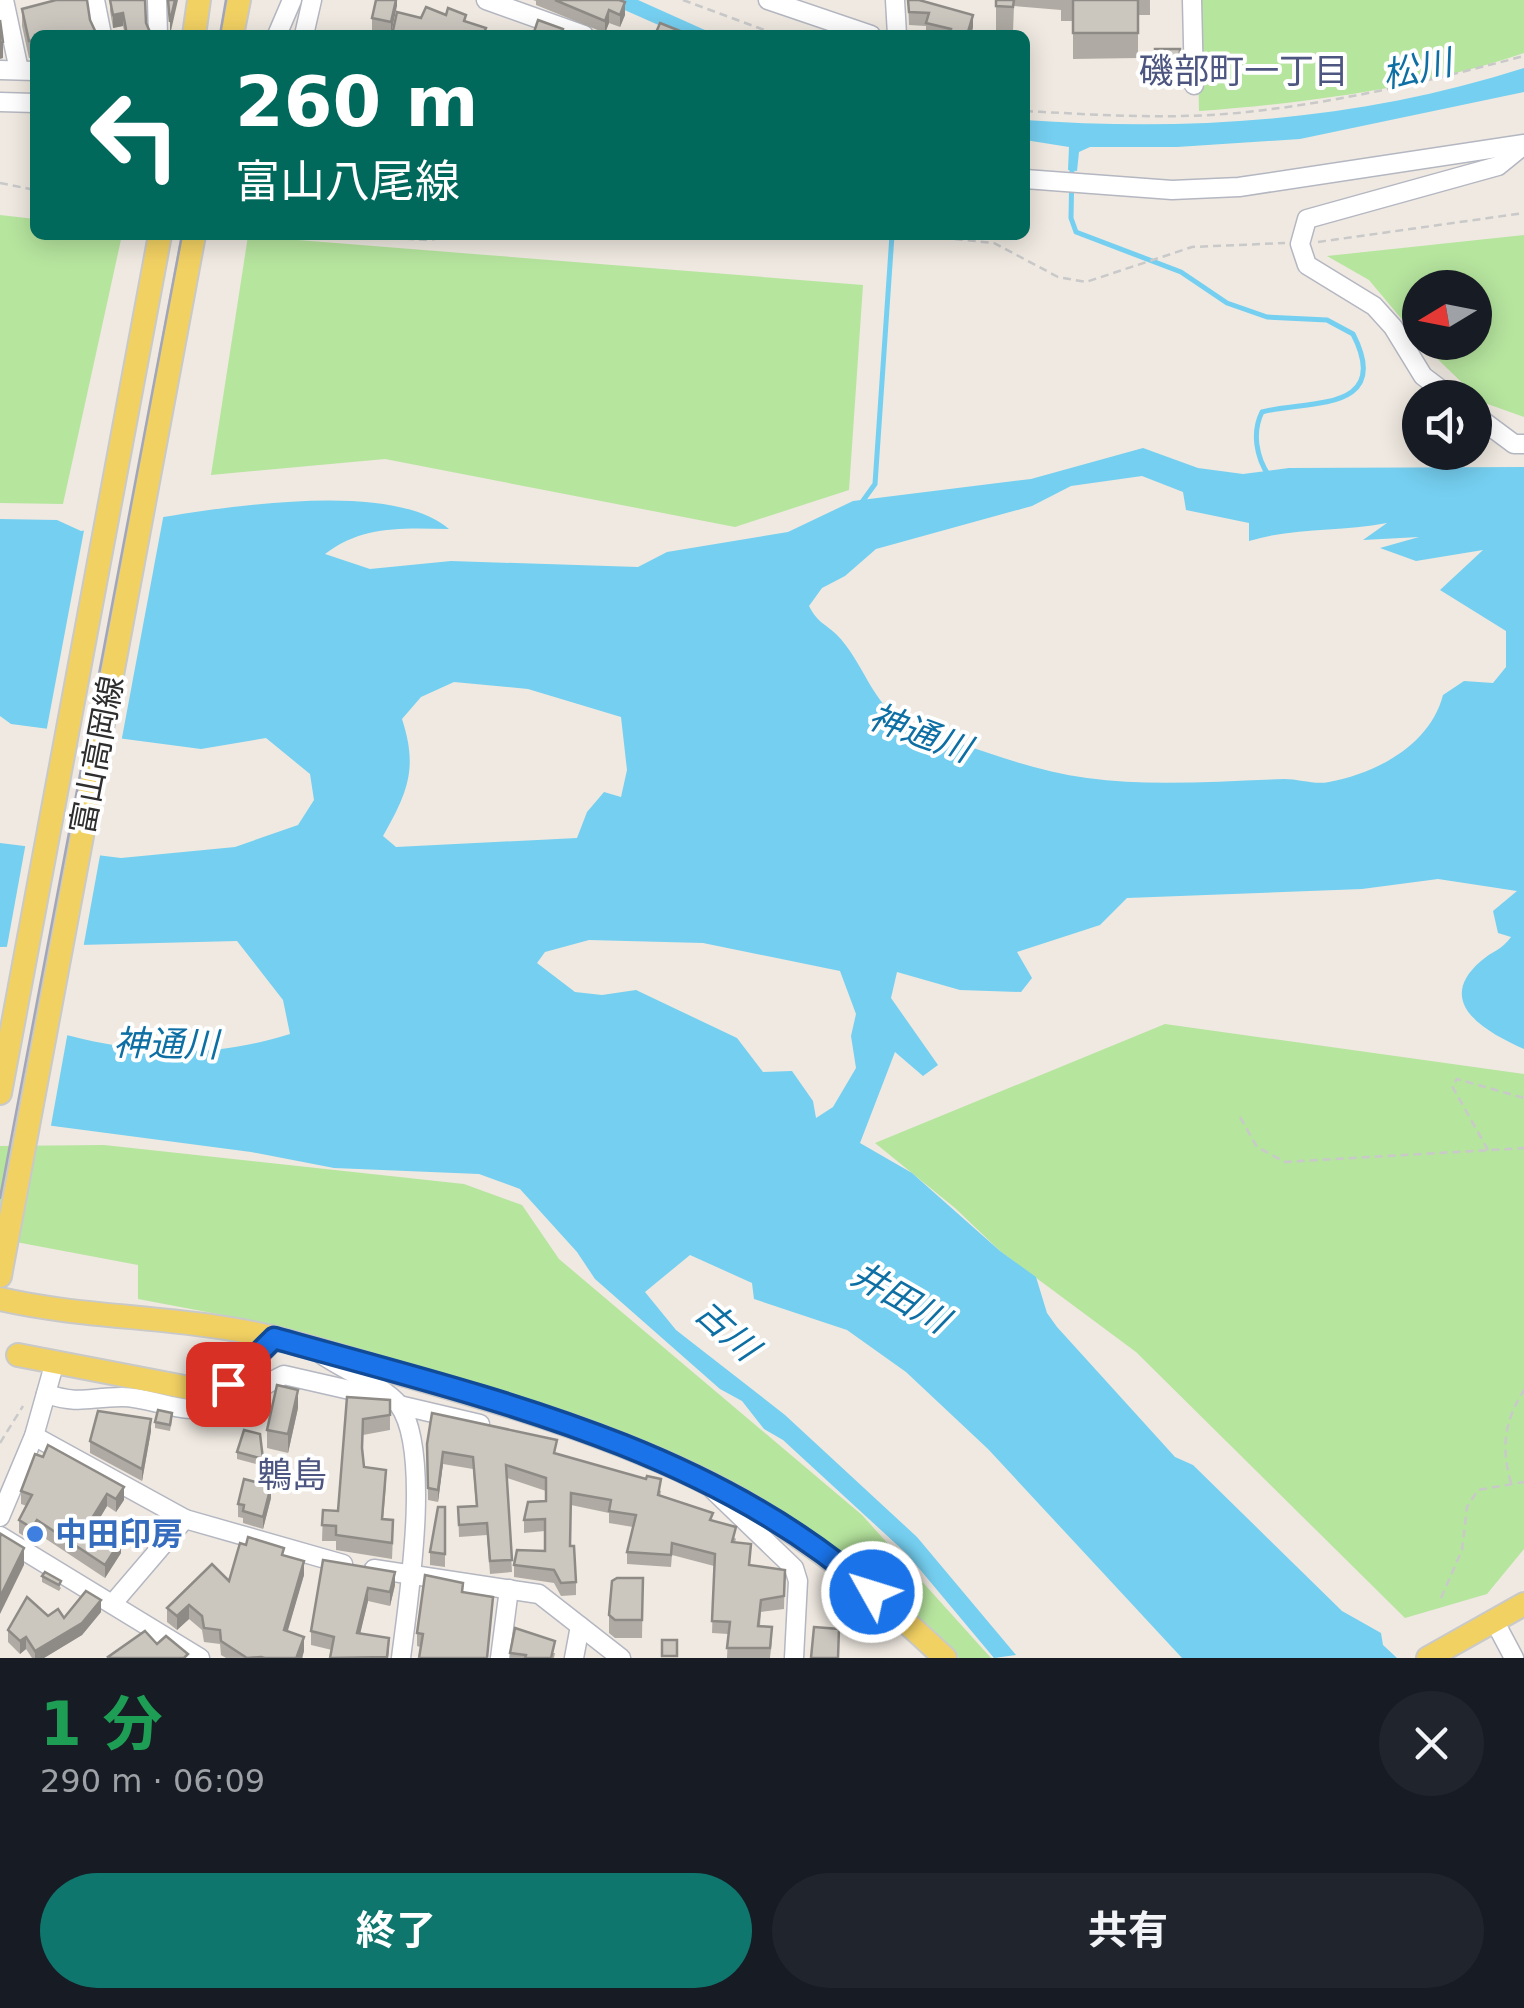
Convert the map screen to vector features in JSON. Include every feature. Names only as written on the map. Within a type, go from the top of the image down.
[{"type":"main road","points":[[195,30],[199,0]]},
{"type":"main road","points":[[233,30],[238,0]]},
{"type":"main road","name":"富山高岡線","points":[[0,1093],[159,240]]},
{"type":"main road","name":"富山高岡線","points":[[0,1276],[193,240]]},
{"type":"main road","points":[[0,1299],[274,1338],[508,1405],[706,1481],[850,1572],[945,1658]]},
{"type":"main road","points":[[18,1355],[54,1365],[205,1390],[228,1384],[274,1338]]},
{"type":"main road","points":[[1428,1658],[1496,1624],[1524,1604]]},
{"type":"street","points":[[4,0],[18,70]]},
{"type":"street","points":[[95,0],[101,30]]},
{"type":"street","points":[[158,0],[158,30]]},
{"type":"street","points":[[279,30],[292,0]]},
{"type":"street","points":[[305,30],[312,0]]},
{"type":"street","points":[[486,0],[534,26]]},
{"type":"street","points":[[768,0],[856,30]]},
{"type":"street","points":[[895,0],[896,30]]},
{"type":"street","points":[[1192,0],[1194,85]]},
{"type":"street","points":[[0,102],[30,103]]},
{"type":"street","points":[[0,116],[30,105]]},
{"type":"street","points":[[1030,179],[1172,190],[1240,186],[1524,144]]},
{"type":"street","points":[[1428,380],[1394,327],[1374,306],[1308,266],[1300,244],[1307,219],[1498,166],[1524,144]]},
{"type":"street","points":[[1492,428],[1514,444],[1524,444]]},
{"type":"street","points":[[313,1349],[394,1401],[409,1434],[413,1576],[401,1658]]},
{"type":"street","points":[[0,1517],[34,1436],[54,1365]]},
{"type":"street","points":[[46,1394],[76,1403],[126,1396],[189,1410],[214,1409],[245,1399],[284,1375],[480,1424]]},
{"type":"street","points":[[34,1436],[185,1519],[324,1561],[539,1594],[622,1658]]},
{"type":"street","points":[[706,1481],[794,1568],[798,1581],[794,1658]]},
{"type":"street","points":[[114,1602],[185,1519]]},
{"type":"street","points":[[0,1536],[114,1602],[200,1658]]},
{"type":"street","points":[[500,1658],[509,1589]]},
{"type":"street","points":[[1496,1624],[1514,1658]]},
{"type":"street","points":[[574,1658],[580,1626]]},
{"type":"path","points":[[683,0],[764,30]]},
{"type":"path","points":[[1030,111],[1150,117],[1244,113],[1357,95],[1524,56]]},
{"type":"path","points":[[0,183],[30,189]]},
{"type":"path","points":[[966,240],[994,243],[1058,277],[1086,282],[1192,248],[1300,244],[1524,213]]},
{"type":"path","points":[[1489,1151],[1452,1086],[1457,1079],[1524,1098]]},
{"type":"path","points":[[1240,1117],[1257,1147],[1284,1162],[1524,1148]]},
{"type":"path","points":[[1511,1484],[1506,1464],[1506,1424],[1524,1390]]},
{"type":"path","points":[[0,1443],[26,1402]]},
{"type":"path","points":[[1441,1598],[1462,1550],[1467,1507],[1478,1490],[1524,1482]]},
{"type":"green space","points":[[1197,0],[1524,0],[1524,53],[1445,76],[1363,92],[1199,111]]},
{"type":"green space","points":[[0,215],[30,218],[30,240],[121,240],[63,504],[0,503]]},
{"type":"green space","points":[[1524,235],[1524,417],[1492,406],[1492,380],[1459,380],[1439,360],[1492,360],[1492,270],[1402,270],[1402,319],[1369,280],[1327,256]]},
{"type":"green space","points":[[247,240],[298,240],[863,285],[849,490],[735,527],[385,459],[211,475]]},
{"type":"green space","points":[[1165,1024],[1524,1074],[1524,1549],[1487,1594],[1405,1618],[1136,1352],[1000,1251],[955,1208],[875,1143]]},
{"type":"green space","points":[[104,1145],[464,1184],[522,1205],[559,1259],[862,1515],[991,1658],[959,1658],[826,1542],[711,1475],[485,1389],[228,1316],[138,1299],[138,1265],[0,1239],[0,1146]]},
{"type":"water","points":[[602,0],[638,0],[705,30],[670,30]]},
{"type":"water","name":"松川","points":[[1524,68],[1524,92],[1300,139],[1177,147],[1090,147],[1079,152],[1077,171],[1068,170],[1069,147],[1030,141],[1030,120],[1214,123],[1339,110],[1463,86]]},
{"type":"water","points":[[1143,448],[1198,468],[1243,474],[1289,468],[1524,467],[1524,1049],[1495,1034],[1471,1015],[1462,990],[1467,976],[1511,937],[1498,933],[1493,911],[1517,891],[1438,879],[1362,889],[1127,898],[1100,925],[1017,952],[1032,978],[1021,992],[960,990],[897,972],[891,998],[938,1065],[923,1076],[895,1052],[860,1143],[912,1173],[1000,1251],[1036,1277],[1047,1313],[1057,1327],[1175,1457],[1193,1465],[1342,1611],[1381,1633],[1383,1645],[1397,1658],[1182,1658],[988,1449],[906,1372],[847,1330],[754,1299],[752,1283],[690,1255],[645,1292],[676,1330],[785,1415],[917,1537],[1016,1655],[994,1658],[907,1554],[783,1440],[764,1429],[742,1401],[720,1389],[595,1279],[577,1252],[520,1189],[479,1174],[334,1168],[251,1152],[0,1119],[0,1017],[144,1050],[213,1050],[290,1034],[283,1000],[237,941],[0,947],[0,843],[121,858],[235,847],[298,825],[314,800],[310,774],[266,738],[201,749],[11,724],[0,716],[0,519],[57,520],[81,531],[272,503],[375,503],[417,512],[449,529],[369,533],[325,554],[370,569],[451,561],[638,567],[667,552],[788,532],[853,501],[1031,479]],"holes":[[[1142,476],[1183,492],[1186,510],[1249,523],[1249,541],[1387,523],[1363,540],[1419,537],[1380,548],[1416,561],[1483,550],[1440,590],[1506,631],[1506,667],[1493,683],[1464,681],[1443,695],[1436,713],[1414,742],[1383,764],[1347,778],[1324,783],[1284,779],[1111,781],[1041,769],[905,724],[883,704],[846,645],[809,606],[822,588],[845,576],[876,549],[1032,506],[1071,486]],[[454,682],[528,689],[621,717],[627,770],[621,797],[604,792],[587,812],[577,838],[396,847],[383,836],[408,779],[409,752],[402,719],[421,697]],[[589,940],[703,943],[840,971],[856,1014],[851,1036],[856,1068],[833,1107],[816,1118],[813,1101],[792,1071],[763,1072],[737,1038],[636,990],[602,995],[575,992],[537,963],[545,952]]]},
{"type":"pier","points":[[164,513],[121,743],[46,733],[85,525]]},
{"type":"pier","points":[[26,842],[101,850],[83,949],[6,952]]},
{"type":"pier","points":[[0,1012],[68,1031],[50,1131],[0,1124]]},
{"type":"building","points":[[56,0],[87,0],[95,30],[30,30],[29,41],[22,9]]},
{"type":"building","points":[[110,0],[145,0],[149,30],[126,30],[123,13],[113,15]]},
{"type":"building","points":[[168,0],[175,0],[170,22]]},
{"type":"building","points":[[376,0],[396,0],[391,22],[372,18]]},
{"type":"building","points":[[555,0],[625,2],[620,15],[609,10],[605,21]]},
{"type":"building","points":[[908,0],[919,0],[973,15],[968,30],[951,30],[926,23],[929,13],[909,12]]},
{"type":"building","points":[[996,0],[1014,0],[1013,7],[996,6]]},
{"type":"building","points":[[1073,0],[1138,0],[1138,33],[1073,33]]},
{"type":"building","points":[[426,7],[446,15],[448,8],[466,15],[464,21],[486,28],[393,30],[397,12],[421,18]]},
{"type":"building","points":[[538,20],[563,29],[563,30],[535,30]]},
{"type":"building","points":[[660,23],[678,30],[657,30]]},
{"type":"building","points":[[1155,49],[1180,49],[1179,71],[1155,70]]},
{"type":"building","points":[[277,1385],[298,1390],[288,1434],[267,1430]]},
{"type":"building","points":[[347,1397],[390,1400],[390,1415],[363,1419],[362,1448],[364,1467],[386,1470],[382,1519],[393,1520],[392,1543],[336,1535],[336,1526],[322,1525],[323,1510],[338,1511]]},
{"type":"building","points":[[158,1410],[172,1413],[170,1425],[155,1422]]},
{"type":"building","points":[[98,1411],[151,1419],[142,1469],[90,1441]]},
{"type":"building","points":[[432,1413],[557,1440],[554,1453],[646,1479],[661,1479],[658,1495],[713,1513],[710,1520],[736,1527],[732,1542],[751,1544],[749,1565],[785,1570],[784,1596],[761,1600],[758,1626],[772,1627],[770,1648],[727,1648],[730,1622],[712,1621],[715,1554],[672,1543],[671,1555],[627,1552],[636,1515],[609,1511],[611,1500],[571,1493],[570,1546],[574,1546],[576,1582],[561,1583],[554,1570],[514,1565],[517,1550],[545,1551],[545,1519],[524,1520],[528,1502],[546,1501],[546,1478],[506,1465],[512,1560],[490,1561],[487,1523],[459,1525],[458,1507],[477,1506],[473,1457],[443,1452],[438,1490],[428,1488],[427,1444]]},
{"type":"building","points":[[244,1430],[260,1434],[263,1459],[237,1452]]},
{"type":"building","points":[[48,1445],[124,1487],[116,1499],[107,1494],[91,1520],[121,1540],[105,1565],[37,1520],[32,1528],[19,1520],[32,1495],[21,1491],[35,1454],[43,1457]]},
{"type":"building","points":[[244,1479],[271,1486],[263,1517],[243,1511],[244,1505],[238,1504]]},
{"type":"building","points":[[438,1507],[445,1507],[445,1554],[430,1552]]},
{"type":"building","points":[[1,1534],[24,1548],[0,1597],[0,1537]]},
{"type":"building","points":[[248,1537],[284,1548],[282,1555],[304,1561],[284,1630],[304,1637],[297,1656],[302,1658],[247,1658],[221,1641],[220,1630],[204,1628],[202,1616],[189,1605],[177,1616],[167,1608],[212,1564],[229,1581],[240,1543],[246,1545]]},
{"type":"building","points":[[323,1560],[395,1572],[390,1592],[368,1588],[357,1633],[389,1638],[387,1657],[330,1658],[334,1637],[311,1631]]},
{"type":"building","points":[[45,1572],[61,1581],[59,1585],[42,1576]]},
{"type":"building","points":[[425,1575],[463,1583],[462,1592],[493,1597],[487,1658],[419,1658],[423,1634],[417,1633]]},
{"type":"building","points":[[643,1578],[642,1620],[615,1620],[609,1615],[612,1581]]},
{"type":"building","points":[[86,1591],[101,1600],[82,1623],[35,1651],[26,1637],[20,1641],[8,1630],[27,1597],[48,1616],[58,1609],[64,1618]]},
{"type":"building","points":[[814,1627],[839,1629],[838,1658],[811,1658]]},
{"type":"building","points":[[515,1628],[555,1641],[551,1658],[525,1658],[526,1655],[510,1653]]},
{"type":"building","points":[[145,1631],[157,1644],[166,1636],[188,1654],[184,1658],[108,1657]]},
{"type":"building","points":[[662,1640],[677,1640],[677,1656],[662,1656]]},
{"type":"waterway","points":[[1072,166],[1071,218],[1076,232],[1181,272],[1227,303],[1267,317],[1327,320],[1353,334],[1363,360],[1362,378],[1353,391],[1320,403],[1262,412],[1257,444],[1269,476]]},
{"type":"waterway","points":[[862,502],[875,484],[892,240]]},
{"type":"tram line","points":[[221,30],[226,0]]},
{"type":"tram line","points":[[0,1198],[181,240]]},
{"type":"place","name":"中田印房","points":[[35,1534]]},
{"type":"district","name":"磯部町一丁目","points":[[1244,71]]},
{"type":"district","name":"鵯島","points":[[292,1475]]},
{"type":"route","points":[[228,1384],[274,1338],[508,1405],[706,1481],[800,1538],[872,1592]]},
{"type":"water label","name":"神通川","points":[[920,733]]},
{"type":"water label","name":"神通川","points":[[166,1044]]},
{"type":"water label","name":"井田川","points":[[900,1297]]},
{"type":"water label","name":"古川","points":[[727,1330]]}]
